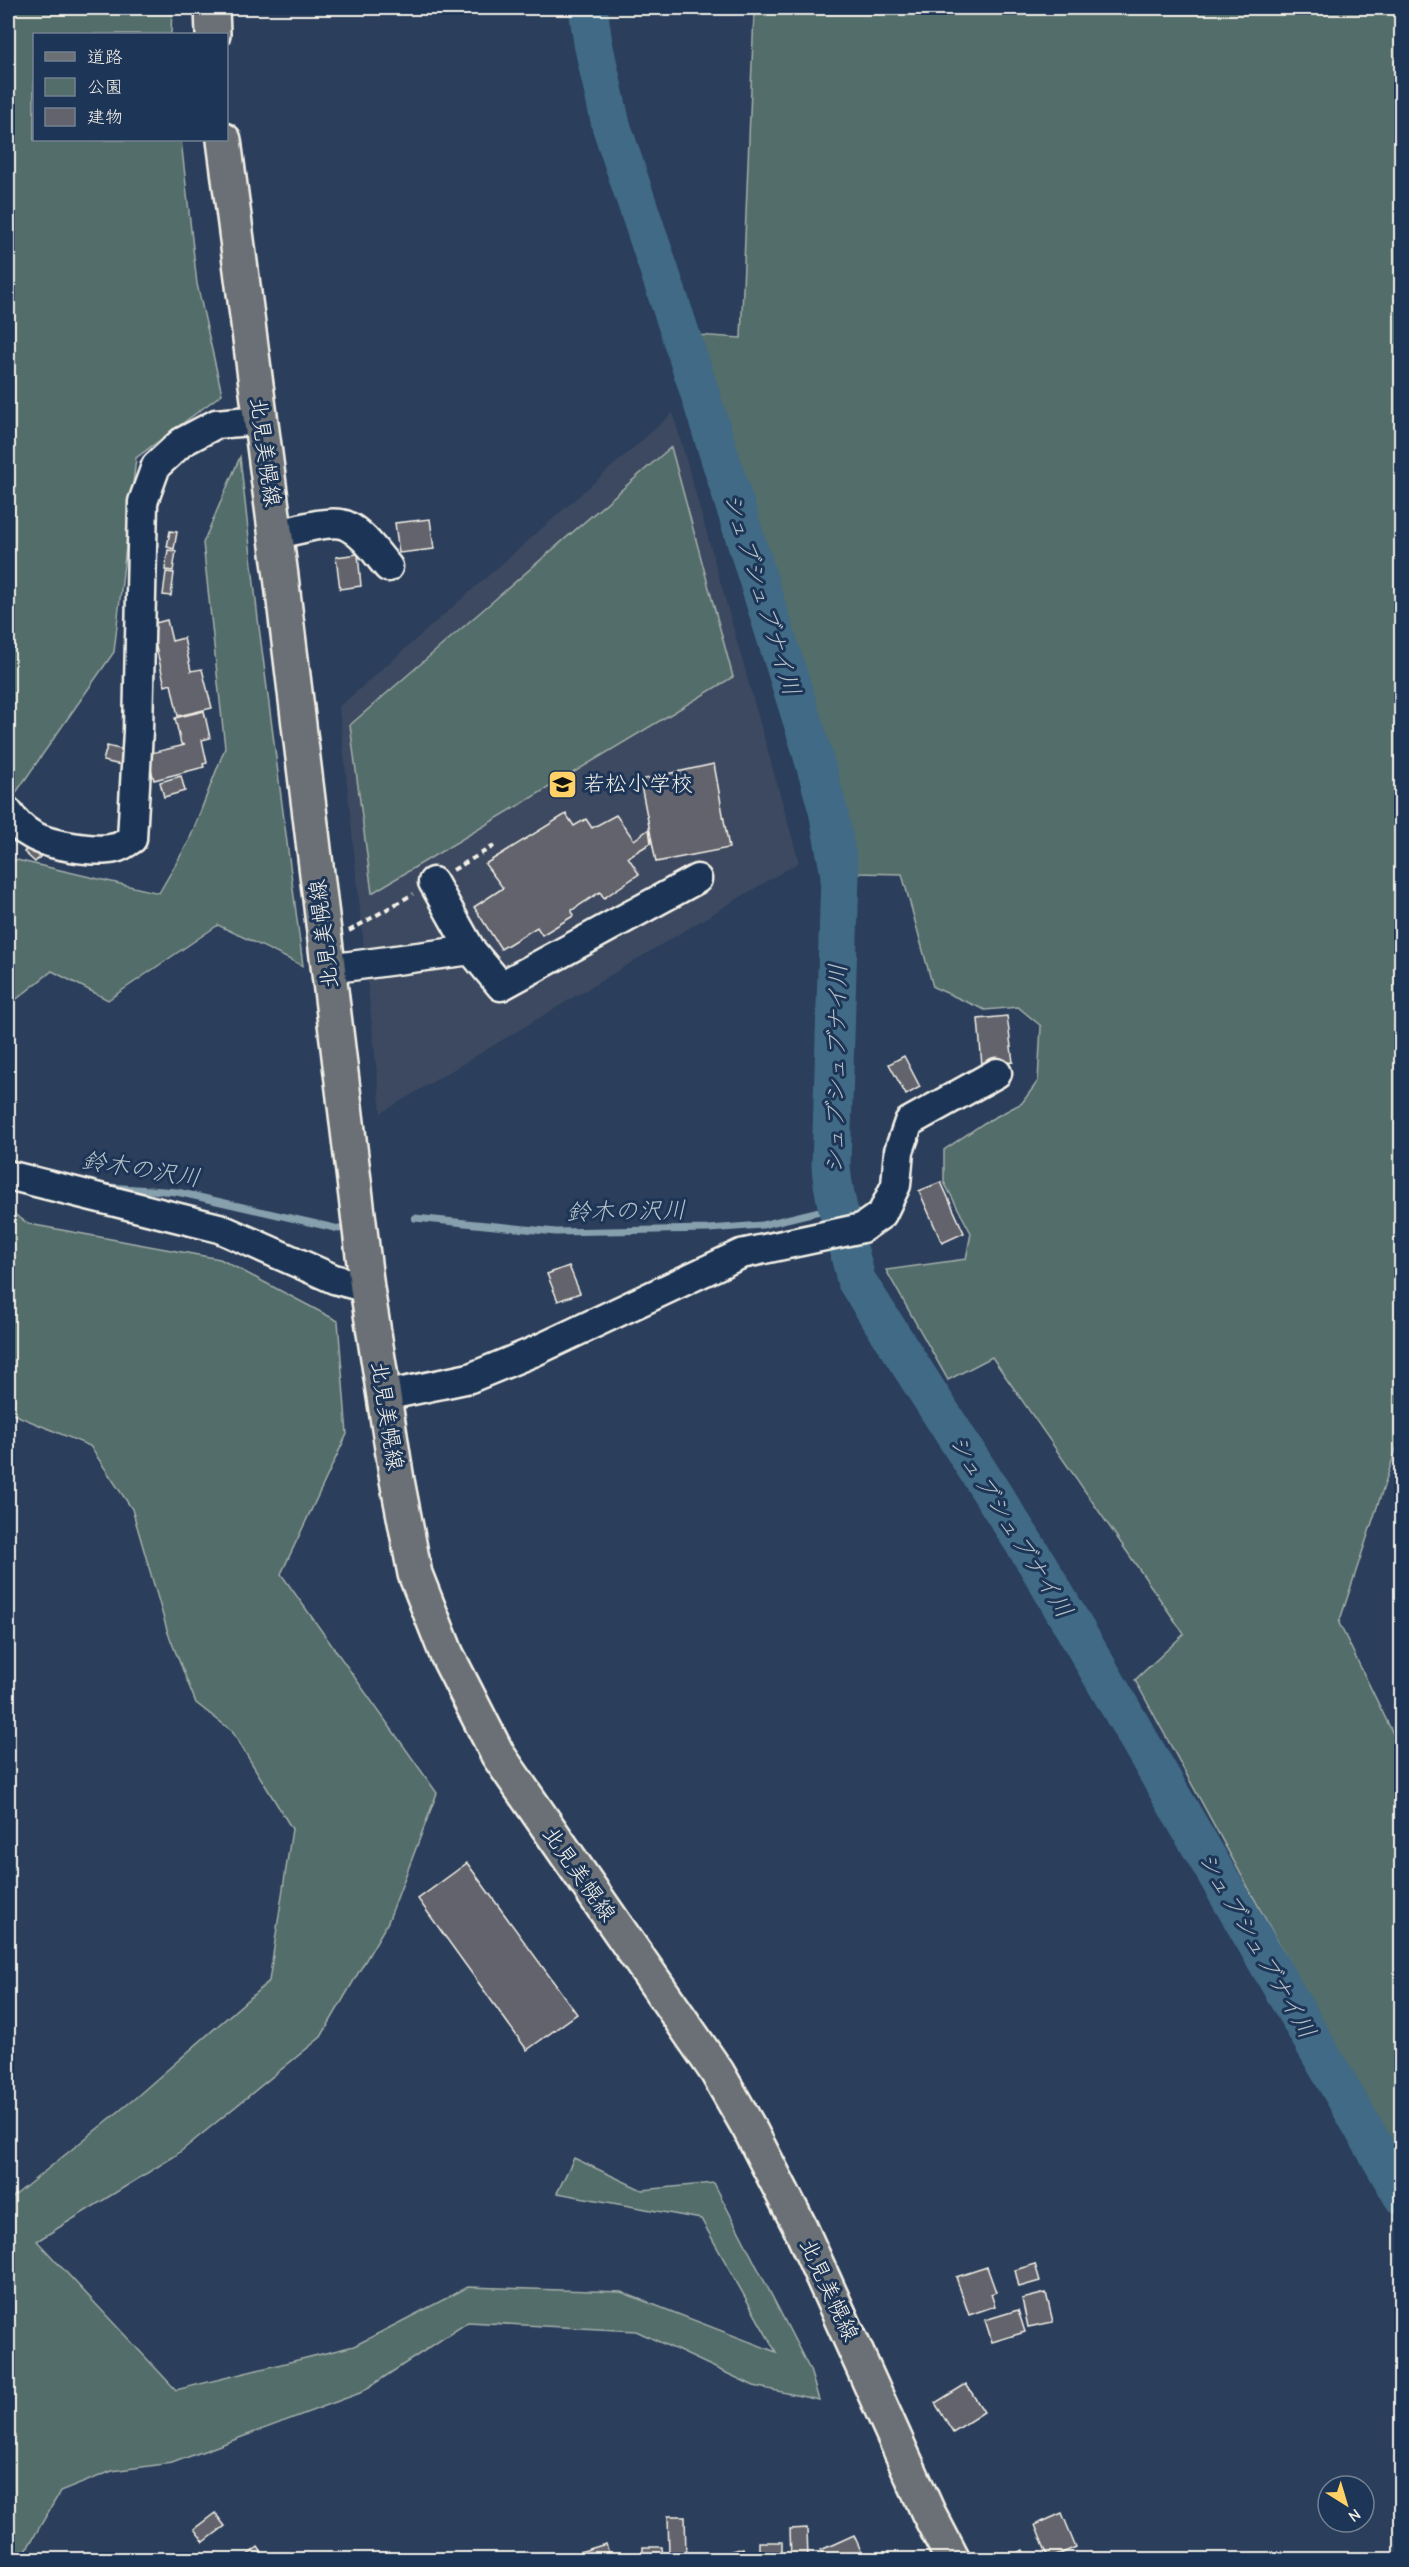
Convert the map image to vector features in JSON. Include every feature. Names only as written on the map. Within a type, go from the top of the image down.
[{"type":"main road","points":[[212,8],[213,33]]},
{"type":"main road","name":"北見美幌線","points":[[224,141],[276,535],[367,1288],[415,1574],[447,1655],[498,1755],[717,2072],[748,2128],[800,2227],[928,2512],[952,2559]]},
{"type":"street","points":[[8,812],[17,825],[34,836],[69,846],[93,850],[117,848],[132,839],[138,731],[143,502],[156,466],[182,442],[216,424],[261,420]]},
{"type":"street","points":[[276,535],[319,525],[342,524],[353,530],[388,567]]},
{"type":"street","points":[[433,882],[471,950],[501,986],[697,879]]},
{"type":"street","points":[[327,957],[471,950]]},
{"type":"street","points":[[384,1396],[470,1378],[533,1352],[741,1254],[862,1228],[882,1214],[896,1185],[899,1151],[909,1122],[997,1073]]},
{"type":"street","points":[[8,1175],[219,1228],[334,1279],[367,1288]]},
{"type":"path","points":[[327,957],[433,882],[494,846]]},
{"type":"shaded area","name":"若松小学校","points":[[673,413],[799,862],[381,1113],[339,707]]},
{"type":"green space","points":[[8,8],[172,8],[171,33],[33,33],[33,141],[181,141],[197,284],[222,394],[136,458],[114,652],[8,804]]},
{"type":"green space","points":[[763,8],[1401,8],[1402,1431],[1339,1623],[1401,1750],[1402,2155],[1395,2157],[1135,1680],[1184,1634],[992,1357],[948,1380],[886,1270],[966,1259],[971,1233],[944,1182],[944,1150],[984,1123],[1022,1103],[1038,1081],[1041,1026],[1018,1007],[985,1010],[933,987],[902,874],[857,873],[818,826],[666,333],[741,338],[754,14]]},
{"type":"green space","points":[[671,447],[733,677],[372,893],[350,725]]},
{"type":"green space","points":[[240,457],[258,619],[303,966],[218,925],[108,1000],[52,971],[8,1006],[8,858],[159,893],[189,841],[225,748],[203,543]]},
{"type":"green space","points":[[8,1210],[29,1224],[220,1259],[338,1321],[347,1434],[281,1574],[437,1793],[388,1922],[321,2037],[175,2156],[37,2241],[176,2390],[354,2346],[468,2287],[621,2292],[776,2352],[701,2219],[557,2193],[574,2158],[642,2190],[714,2183],[810,2370],[819,2400],[754,2386],[636,2331],[468,2322],[360,2393],[172,2463],[112,2471],[60,2492],[21,2559],[8,2559],[8,2201],[134,2099],[269,1981],[292,1829],[232,1731],[196,1703],[168,1633],[132,1509],[90,1446],[8,1412]]},
{"type":"building","points":[[430,519],[434,549],[399,553],[395,523]]},
{"type":"building","points":[[170,531],[177,532],[174,549],[167,547]]},
{"type":"building","points":[[168,550],[176,551],[173,571],[165,570]]},
{"type":"building","points":[[358,554],[361,586],[340,589],[336,557]]},
{"type":"building","points":[[166,572],[174,573],[171,596],[163,595]]},
{"type":"building","points":[[167,620],[172,641],[184,638],[191,671],[202,669],[212,708],[178,716],[171,684],[165,686],[156,647],[153,648],[148,625]]},
{"type":"building","points":[[204,711],[210,738],[202,740],[207,763],[203,764],[204,767],[154,780],[147,754],[185,745],[181,744],[175,718]]},
{"type":"building","points":[[107,746],[124,750],[121,765],[103,761]]},
{"type":"building","points":[[714,764],[729,848],[656,862],[640,780]]},
{"type":"building","points":[[181,776],[185,791],[164,797],[160,782]]},
{"type":"building","points":[[566,814],[574,826],[586,819],[592,828],[616,815],[634,840],[649,829],[651,843],[628,857],[639,874],[604,898],[600,892],[572,910],[573,916],[542,935],[537,927],[501,949],[474,907],[503,888],[485,864]]},
{"type":"building","points":[[29,846],[40,857],[35,862],[24,852]]},
{"type":"building","points":[[1007,1016],[1013,1062],[982,1066],[978,1019]]},
{"type":"building","points":[[904,1056],[920,1087],[906,1095],[889,1064]]},
{"type":"building","points":[[941,1182],[964,1233],[942,1243],[919,1191]]},
{"type":"building","points":[[569,1266],[580,1293],[558,1301],[547,1274]]},
{"type":"building","points":[[467,1863],[577,2014],[527,2050],[418,1899]]},
{"type":"building","points":[[1035,2264],[1040,2281],[1019,2287],[1015,2270]]},
{"type":"building","points":[[987,2267],[996,2292],[991,2294],[995,2306],[969,2315],[956,2277]]},
{"type":"building","points":[[1046,2293],[1053,2322],[1028,2327],[1022,2299]]},
{"type":"building","points":[[1018,2310],[1025,2332],[992,2342],[985,2320]]},
{"type":"building","points":[[966,2384],[984,2412],[953,2432],[935,2403]]},
{"type":"building","points":[[215,2513],[225,2526],[204,2542],[194,2529]]},
{"type":"building","points":[[1062,2513],[1076,2547],[1049,2559],[1035,2525]]},
{"type":"building","points":[[668,2516],[685,2516],[686,2554],[669,2555]]},
{"type":"building","points":[[807,2528],[808,2560],[791,2560],[790,2529]]},
{"type":"building","points":[[854,2535],[865,2560],[825,2560],[821,2550]]},
{"type":"building","points":[[759,2542],[782,2542],[782,2560],[759,2560]]},
{"type":"building","points":[[606,2544],[611,2560],[556,2560],[556,2559]]},
{"type":"building","points":[[258,2547],[267,2560],[241,2560]]},
{"type":"building","points":[[643,2547],[662,2547],[663,2560],[643,2560]]},
{"type":"building","points":[[743,2548],[746,2560],[698,2560]]},
{"type":"building","points":[[1023,2550],[1027,2560],[1000,2560]]},
{"type":"waterway","name":"シュブシュブナイ川","points":[[588,8],[593,43],[611,125],[695,378],[809,742],[828,810],[840,875],[831,1166],[838,1209],[856,1280],[1038,1565],[1402,2195]]},
{"type":"waterway","name":"鈴木の沢川","points":[[109,1187],[177,1192],[339,1229]]},
{"type":"waterway","name":"鈴木の沢川","points":[[415,1218],[556,1232],[709,1229],[762,1225],[836,1207]]},
{"type":"place","name":"若松小学校","points":[[562,784]]}]
